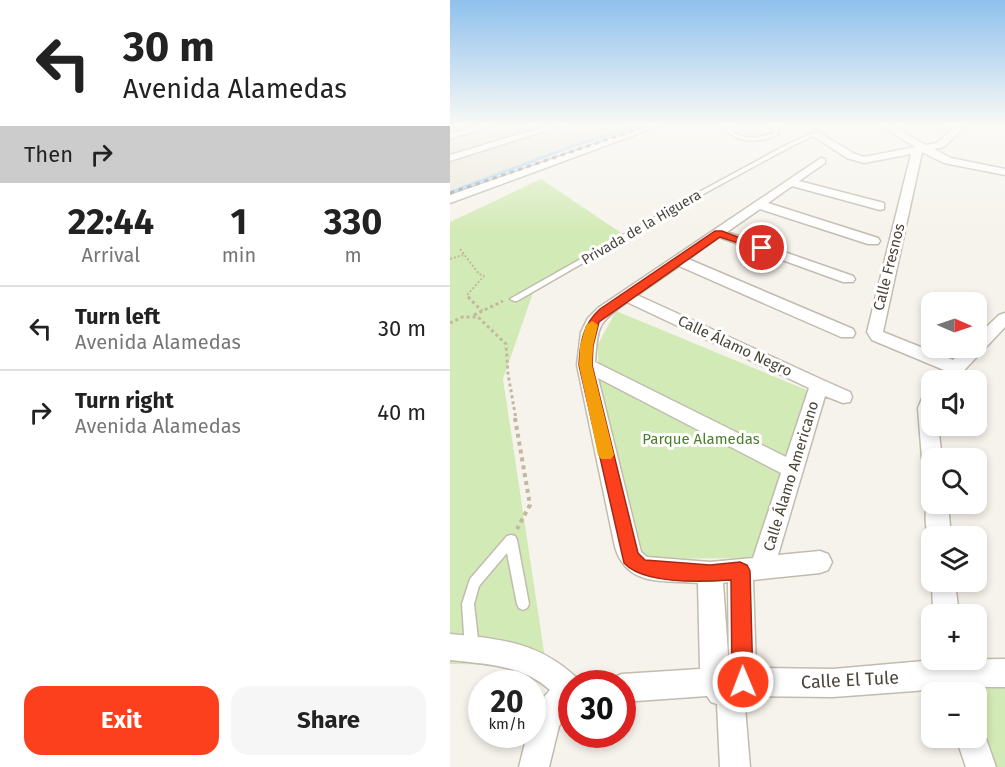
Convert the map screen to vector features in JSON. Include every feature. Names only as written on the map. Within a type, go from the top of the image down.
[{"type":"street","points":[[450,199],[554,162]]},
{"type":"street","points":[[819,562],[710,573],[645,568],[638,565],[630,557],[586,365],[586,346],[594,321],[820,162]]},
{"type":"street","name":"Calle Fresnos","points":[[918,162],[875,332],[878,336],[956,368]]},
{"type":"street","points":[[952,162],[1005,172]]},
{"type":"street","points":[[790,182],[880,206]]},
{"type":"street","points":[[758,204],[873,241]]},
{"type":"street","points":[[718,233],[848,279]]},
{"type":"street","points":[[678,260],[847,333]]},
{"type":"street","name":"Calle Álamo Negro","points":[[627,296],[843,397]]},
{"type":"street","points":[[987,338],[1003,324]]},
{"type":"street","points":[[956,368],[966,358]]},
{"type":"street","points":[[586,365],[793,470]]},
{"type":"street","name":"Calle Álamo Americano","points":[[729,690],[751,569],[793,470],[819,385]]},
{"type":"street","points":[[710,573],[729,690],[735,767]]},
{"type":"street","points":[[461,649],[520,656],[539,664],[558,676]]},
{"type":"street","name":"Calle El Tule","points":[[636,688],[729,690],[1005,673]]},
{"type":"street","points":[[534,767],[552,708],[558,701]]},
{"type":"street","points":[[974,748],[981,767]]},
{"type":"lane","name":"Privada de la Higuera","points":[[514,299],[760,162]]},
{"type":"lane","points":[[511,540],[523,604]]},
{"type":"lane","points":[[461,649],[468,604],[474,583],[511,540]]},
{"type":"path","points":[[460,249],[479,274],[484,276],[467,295],[482,311]]},
{"type":"path","points":[[450,259],[463,255]]},
{"type":"path","points":[[450,323],[482,311],[495,303],[514,299]]},
{"type":"path","points":[[473,315],[483,321],[506,344],[508,374],[530,505],[511,540]]},
{"type":"shaded area","points":[[450,162],[532,162],[450,190]]},
{"type":"green space","points":[[541,179],[627,237],[535,287],[503,379],[546,665],[450,664],[450,222]]},
{"type":"green space","name":"Parque Alamedas","points":[[616,311],[809,391],[753,558],[641,559],[598,382],[598,344]]},
{"type":"green space","points":[[987,686],[1005,686],[1005,767],[994,767],[987,747]]},
{"type":"waterway","points":[[450,192],[531,162]]},
{"type":"railway","points":[[450,193],[542,162]]},
{"type":"slow traffic","points":[[592,325],[586,346],[586,365],[606,455]]},
{"type":"route","points":[[743,682],[740,571],[710,573],[645,568],[630,557],[586,365],[586,346],[594,321],[604,311],[718,233],[762,248]]}]
